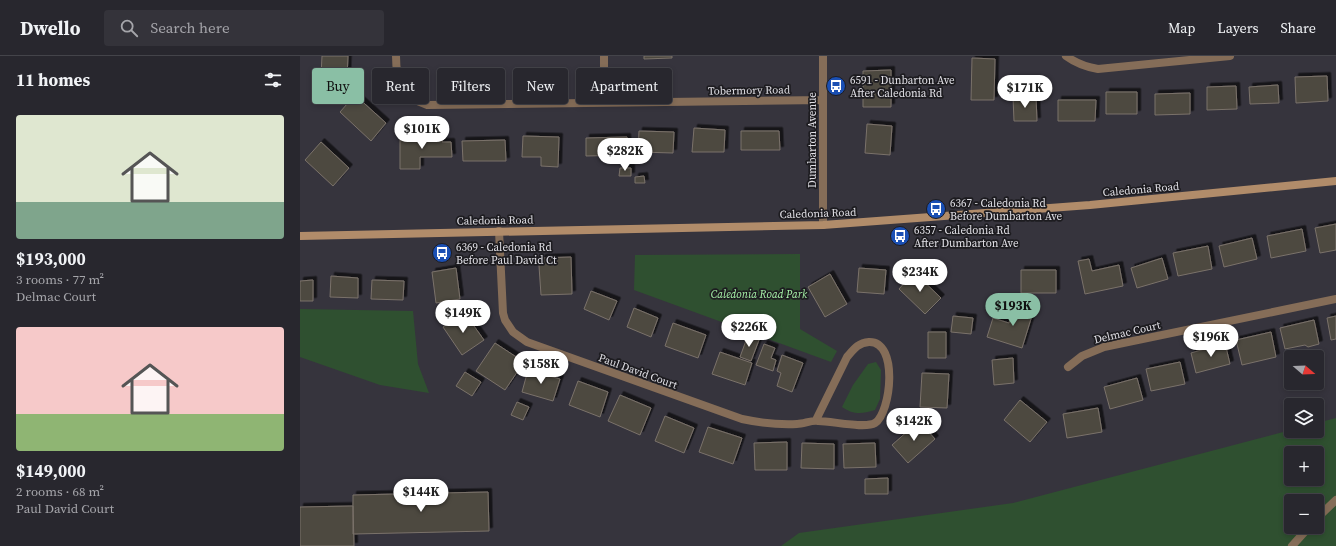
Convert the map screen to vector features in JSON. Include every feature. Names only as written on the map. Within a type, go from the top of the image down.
[{"type":"street","name":"Tobermory Road","points":[[396,56],[396,70],[401,86],[412,98],[427,105],[576,102]]},
{"type":"street","points":[[604,56],[604,68]]},
{"type":"street","name":"Dumbarton Avenue","points":[[823,56],[823,225]]},
{"type":"street","points":[[1066,56],[1075,63],[1098,69],[1230,56]]},
{"type":"street","name":"Tobermory Road","points":[[672,101],[823,100]]},
{"type":"street","name":"Caledonia Road","points":[[300,236],[823,225],[1090,205],[1336,182]]},
{"type":"street","name":"Paul David Court","points":[[499,231],[503,314],[509,327],[519,338],[742,419],[770,424],[800,424],[816,420],[865,426],[876,422],[880,418],[889,390],[889,368],[886,354],[880,345],[872,342],[861,343],[852,351],[816,420]]},
{"type":"street","name":"Delmac Court","points":[[1068,367],[1082,356],[1104,347],[1336,299]]},
{"type":"street","points":[[1324,511],[1336,500]]},
{"type":"street","points":[[1292,546],[1303,534]]},
{"type":"green space","name":"Caledonia Road Park","points":[[800,254],[800,329],[837,351],[831,362],[634,290],[635,255]]},
{"type":"green space","points":[[300,309],[413,311],[418,364],[429,393],[380,385],[300,357]]},
{"type":"green space","points":[[876,362],[881,370],[880,399],[875,410],[854,413],[842,407],[853,385],[868,364]]},
{"type":"green space","points":[[1336,418],[1336,546],[781,546],[799,533],[1013,503],[1284,432],[1284,438],[1324,438],[1324,421]]},
{"type":"building","points":[[322,56],[348,56],[347,68],[321,68]]},
{"type":"building","points":[[644,56],[672,56],[672,58],[644,59]]},
{"type":"building","points":[[972,58],[995,59],[994,100],[971,100]]},
{"type":"building","points":[[891,70],[891,107],[863,107],[863,71]]},
{"type":"building","points":[[1327,76],[1328,101],[1296,103],[1295,77]]},
{"type":"building","points":[[1278,85],[1279,103],[1250,104],[1249,87]]},
{"type":"building","points":[[1236,86],[1237,109],[1207,110],[1207,87]]},
{"type":"building","points":[[1106,92],[1137,92],[1137,114],[1106,114]]},
{"type":"building","points":[[1190,93],[1190,114],[1155,115],[1155,94]]},
{"type":"building","points":[[1013,97],[1036,97],[1037,121],[1014,121]]},
{"type":"building","points":[[1058,100],[1096,100],[1095,121],[1058,121]]},
{"type":"building","points":[[364,103],[386,123],[371,141],[340,112],[347,104]]},
{"type":"building","points":[[867,124],[892,126],[890,155],[865,153]]},
{"type":"building","points":[[694,128],[725,130],[724,152],[692,152]]},
{"type":"building","points":[[639,131],[674,132],[673,153],[638,152]]},
{"type":"building","points":[[741,131],[779,131],[780,150],[741,150]]},
{"type":"building","points":[[523,136],[559,137],[558,167],[541,166],[541,157],[522,157]]},
{"type":"building","points":[[400,137],[443,137],[442,142],[451,142],[452,157],[420,157],[420,169],[400,169]]},
{"type":"building","points":[[627,137],[628,155],[586,156],[586,138]]},
{"type":"building","points":[[505,140],[506,161],[463,161],[462,141]]},
{"type":"building","points":[[321,142],[349,168],[333,186],[305,160]]},
{"type":"building","points":[[620,168],[631,168],[631,176],[619,176]]},
{"type":"building","points":[[644,176],[645,183],[635,183],[635,177]]},
{"type":"building","points":[[1336,224],[1336,250],[1320,253],[1315,228]]},
{"type":"building","points":[[1302,229],[1306,251],[1271,258],[1267,236]]},
{"type":"building","points":[[1252,238],[1257,259],[1224,267],[1219,246]]},
{"type":"building","points":[[1208,246],[1212,269],[1178,276],[1173,253]]},
{"type":"building","points":[[571,257],[572,294],[541,295],[539,266],[542,258]]},
{"type":"building","points":[[1162,258],[1168,279],[1137,288],[1131,268]]},
{"type":"building","points":[[1089,259],[1092,271],[1119,265],[1123,286],[1085,294],[1078,261]]},
{"type":"building","points":[[456,268],[460,299],[436,303],[432,272]]},
{"type":"building","points":[[859,268],[886,270],[884,294],[857,292]]},
{"type":"building","points":[[1021,270],[1056,270],[1056,293],[1021,293]]},
{"type":"building","points":[[914,272],[941,298],[925,314],[899,289]]},
{"type":"building","points":[[830,274],[847,304],[825,317],[808,287]]},
{"type":"building","points":[[331,276],[358,278],[358,298],[330,297]]},
{"type":"building","points":[[313,280],[313,301],[300,301],[300,281]]},
{"type":"building","points":[[372,280],[404,281],[403,300],[371,299]]},
{"type":"building","points":[[591,291],[617,301],[609,320],[584,309]]},
{"type":"building","points":[[1015,303],[1034,309],[1022,348],[987,337],[993,318],[1009,323]]},
{"type":"building","points":[[634,308],[658,318],[651,337],[627,327]]},
{"type":"building","points":[[464,312],[484,340],[462,355],[443,327]]},
{"type":"building","points":[[953,316],[973,318],[971,334],[951,332]]},
{"type":"building","points":[[1336,316],[1336,339],[1331,340],[1327,318]]},
{"type":"building","points":[[1314,320],[1319,344],[1308,347],[1305,345],[1285,349],[1280,328]]},
{"type":"building","points":[[673,323],[706,335],[698,358],[665,346]]},
{"type":"building","points":[[928,332],[946,332],[946,358],[928,358]]},
{"type":"building","points":[[1271,332],[1276,357],[1242,365],[1236,340]]},
{"type":"building","points":[[748,335],[759,340],[751,361],[740,357]]},
{"type":"building","points":[[495,343],[524,362],[505,390],[476,371]]},
{"type":"building","points":[[1225,343],[1230,364],[1196,373],[1191,353]]},
{"type":"building","points":[[764,344],[775,348],[771,358],[776,360],[773,371],[756,365]]},
{"type":"building","points":[[720,352],[752,363],[745,385],[712,374]]},
{"type":"building","points":[[782,355],[803,363],[792,392],[777,386],[781,373],[777,371]]},
{"type":"building","points":[[1013,358],[1014,383],[994,385],[992,360]]},
{"type":"building","points":[[1180,362],[1185,384],[1151,391],[1146,369]]},
{"type":"building","points":[[528,370],[560,379],[553,401],[522,392]]},
{"type":"building","points":[[465,372],[481,382],[472,396],[456,386]]},
{"type":"building","points":[[922,373],[949,374],[947,408],[920,407]]},
{"type":"building","points":[[1137,378],[1143,400],[1110,409],[1104,387]]},
{"type":"building","points":[[578,381],[608,392],[600,417],[569,405]]},
{"type":"building","points":[[620,395],[651,408],[640,435],[608,421]]},
{"type":"building","points":[[1020,400],[1047,422],[1030,442],[1004,420]]},
{"type":"building","points":[[517,402],[529,407],[523,420],[511,415]]},
{"type":"building","points":[[1098,408],[1102,432],[1067,438],[1063,414]]},
{"type":"building","points":[[665,416],[694,428],[684,453],[655,441]]},
{"type":"building","points":[[919,421],[935,439],[908,463],[892,445]]},
{"type":"building","points":[[708,427],[742,438],[733,464],[699,452]]},
{"type":"building","points":[[787,442],[787,470],[755,470],[754,443]]},
{"type":"building","points":[[802,443],[834,444],[834,469],[801,468]]},
{"type":"building","points":[[875,443],[876,467],[844,468],[843,444]]},
{"type":"building","points":[[888,478],[888,494],[865,494],[865,479]]},
{"type":"building","points":[[488,492],[489,531],[353,534],[353,495]]},
{"type":"building","points":[[353,506],[354,546],[300,546],[300,507]]},
{"type":"place","name":"6591 - Dunbarton Ave After Caledonia Rd","points":[[836,86]]},
{"type":"place","name":"6367 - Caledonia Rd Before Dumbarton Ave","points":[[936,209]]},
{"type":"place","name":"6357 - Caledonia Rd After Dumbarton Ave","points":[[900,236]]},
{"type":"place","name":"6369 - Caledonia Rd Before Paul David Ct","points":[[442,253]]}]
